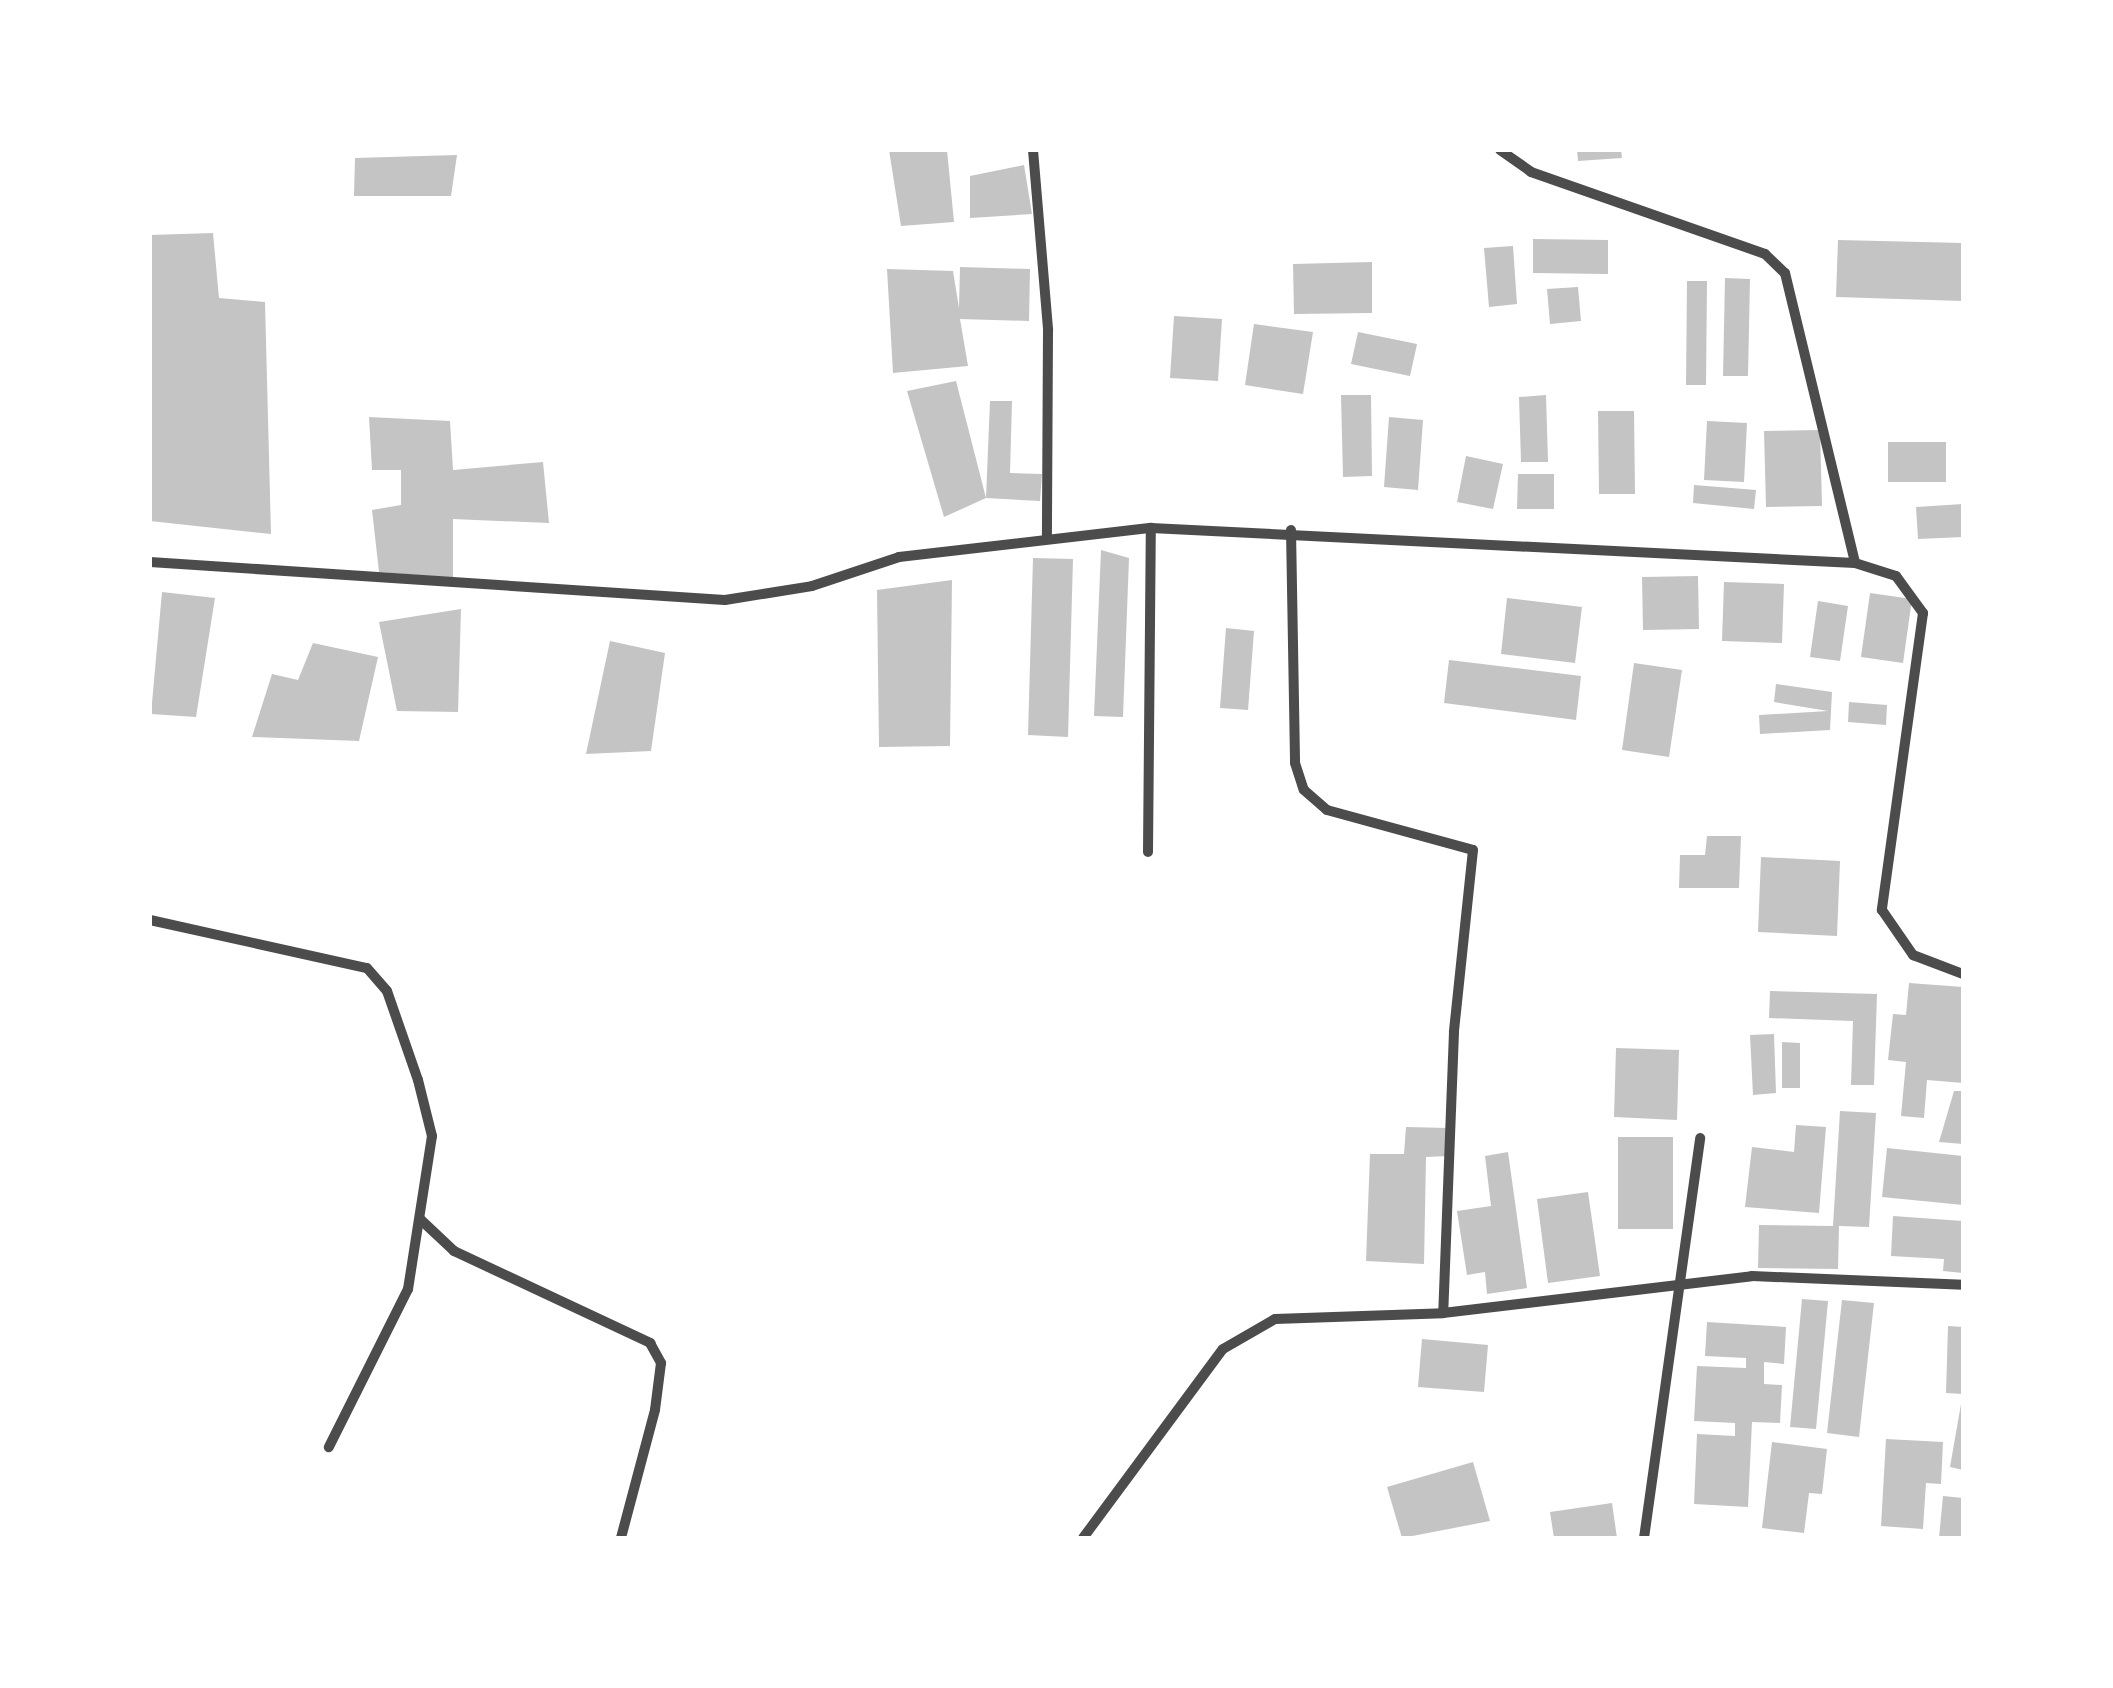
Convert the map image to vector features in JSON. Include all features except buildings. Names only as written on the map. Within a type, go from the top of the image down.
[{"type":"street","points":[[1033,150],[1048,330],[1047,536]]},
{"type":"street","points":[[1500,150],[1530,172],[1765,254],[1785,273],[1855,563]]},
{"type":"street","points":[[1148,852],[1151,528]]},
{"type":"street","points":[[150,562],[725,600],[812,586],[899,557],[1047,536],[1151,528],[1291,530],[1855,563],[1896,576],[1922,614],[1882,910],[1912,955],[1963,974]]},
{"type":"street","points":[[1291,530],[1295,763],[1304,790],[1326,810],[1474,850],[1454,1032],[1443,1313]]},
{"type":"street","points":[[150,920],[378,977],[430,1121],[420,1219],[402,1304],[328,1447]]},
{"type":"street","points":[[1644,1538],[1700,1138]]},
{"type":"street","points":[[420,1219],[454,1251],[650,1343],[661,1363],[655,1410],[620,1538]]},
{"type":"street","points":[[1083,1538],[1240,1335],[1298,1316],[1443,1313],[1677,1282],[1802,1276],[1963,1285]]}]
